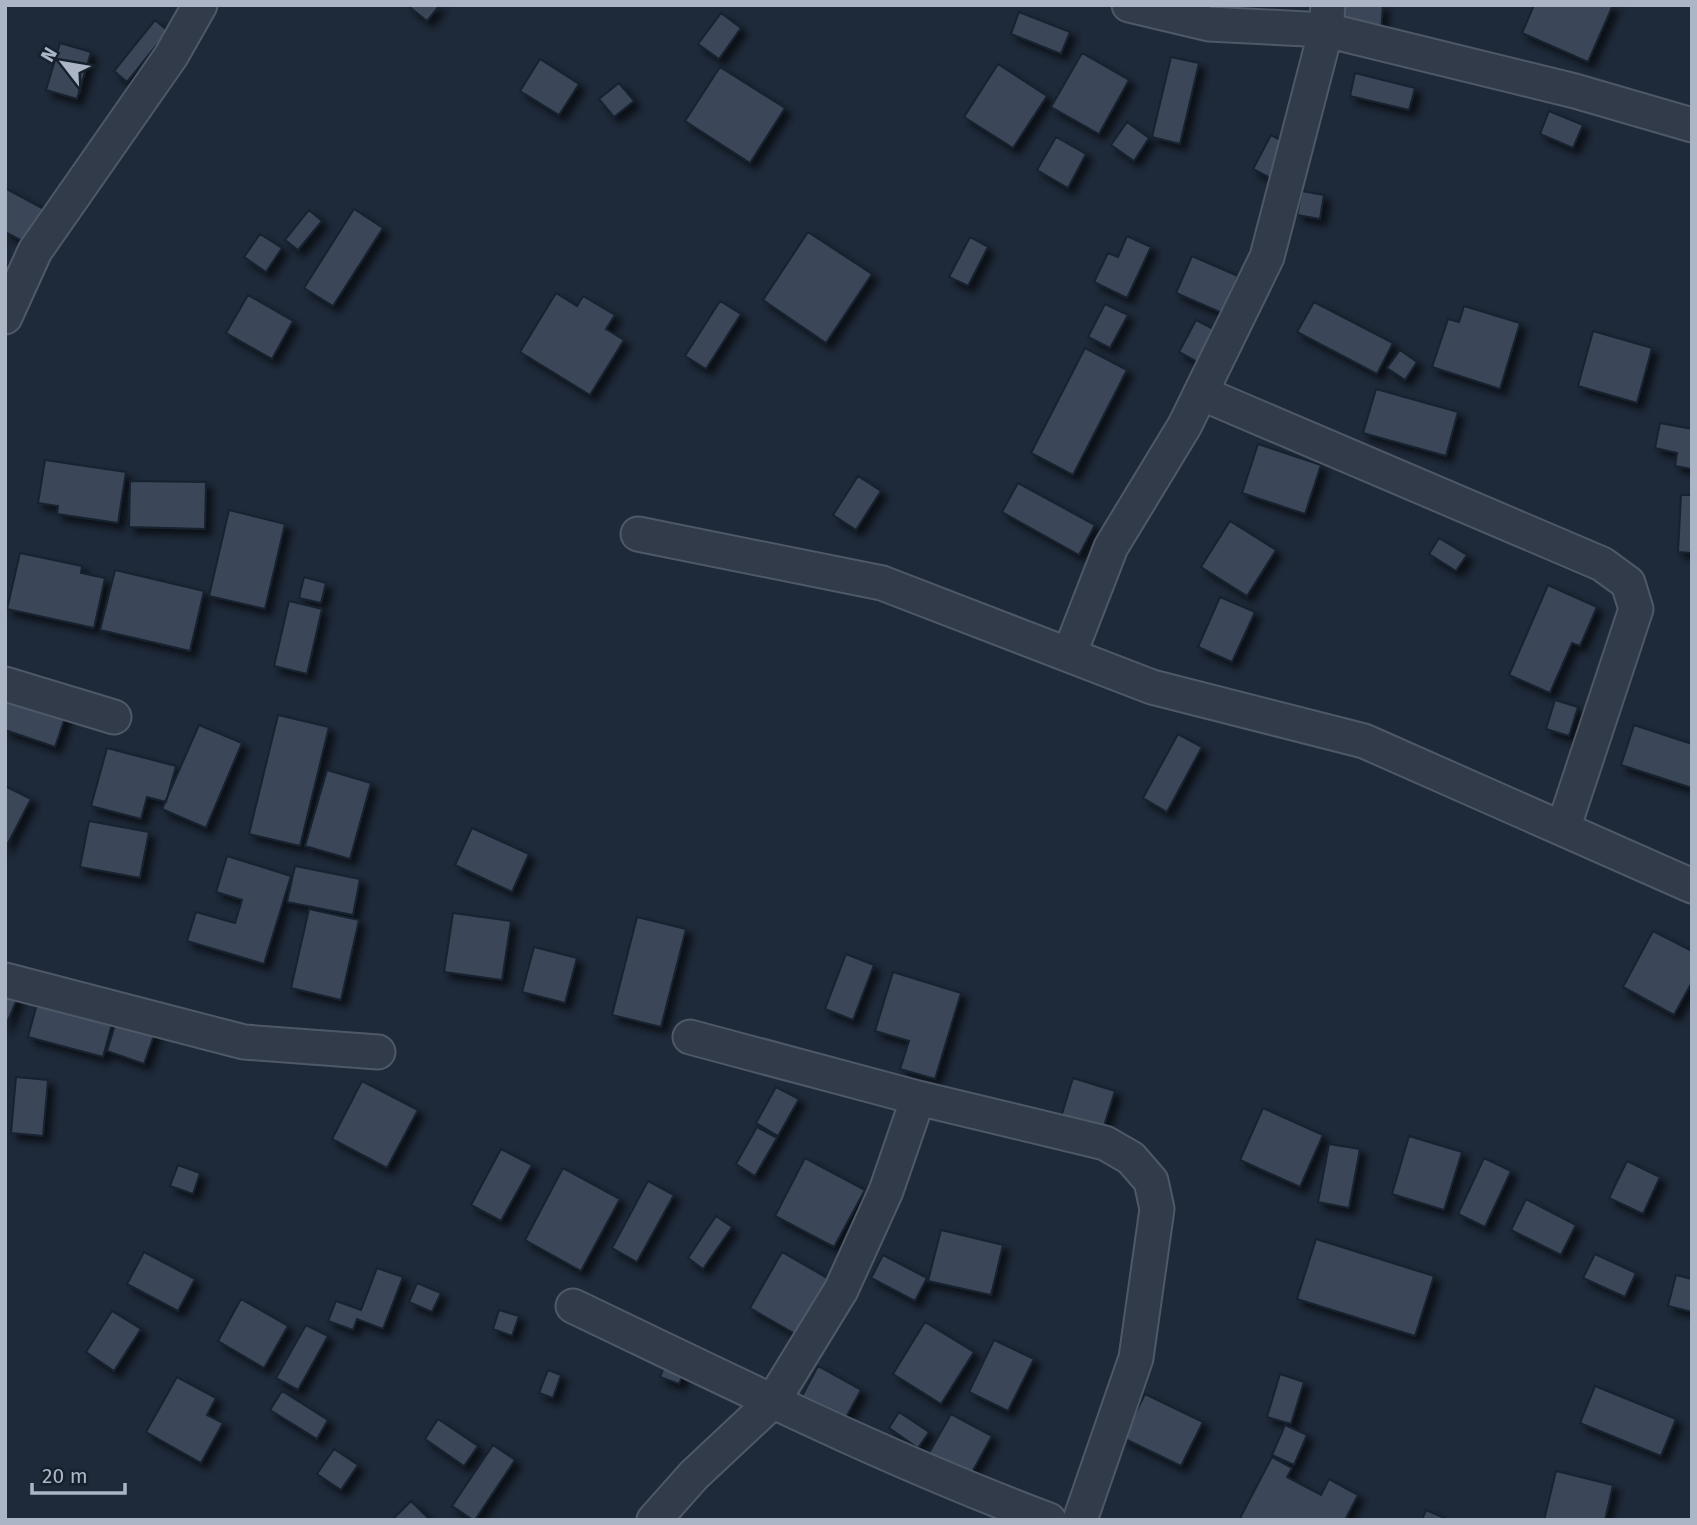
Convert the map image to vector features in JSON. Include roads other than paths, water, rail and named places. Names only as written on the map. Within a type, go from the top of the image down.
[{"type":"street","points":[[5,317],[35,251],[171,56],[200,5]]},
{"type":"street","points":[[1129,5],[1209,24],[1327,18],[1692,125]]},
{"type":"street","points":[[1069,655],[1111,547],[1185,425],[1267,257],[1327,18]]},
{"type":"street","points":[[1201,393],[1602,564],[1628,583],[1636,609],[1563,829]]},
{"type":"street","points":[[638,534],[882,583],[1152,687],[1364,741],[1692,886]]},
{"type":"street","points":[[5,684],[114,717]]},
{"type":"street","points":[[5,980],[244,1042],[379,1052]]},
{"type":"street","points":[[690,1037],[919,1098],[1105,1143],[1131,1158],[1151,1181],[1157,1209],[1136,1358],[1080,1520]]},
{"type":"street","points":[[654,1520],[694,1475],[773,1401],[841,1290],[886,1191],[919,1098]]},
{"type":"street","points":[[573,1306],[773,1401],[980,1494],[1049,1520]]}]
